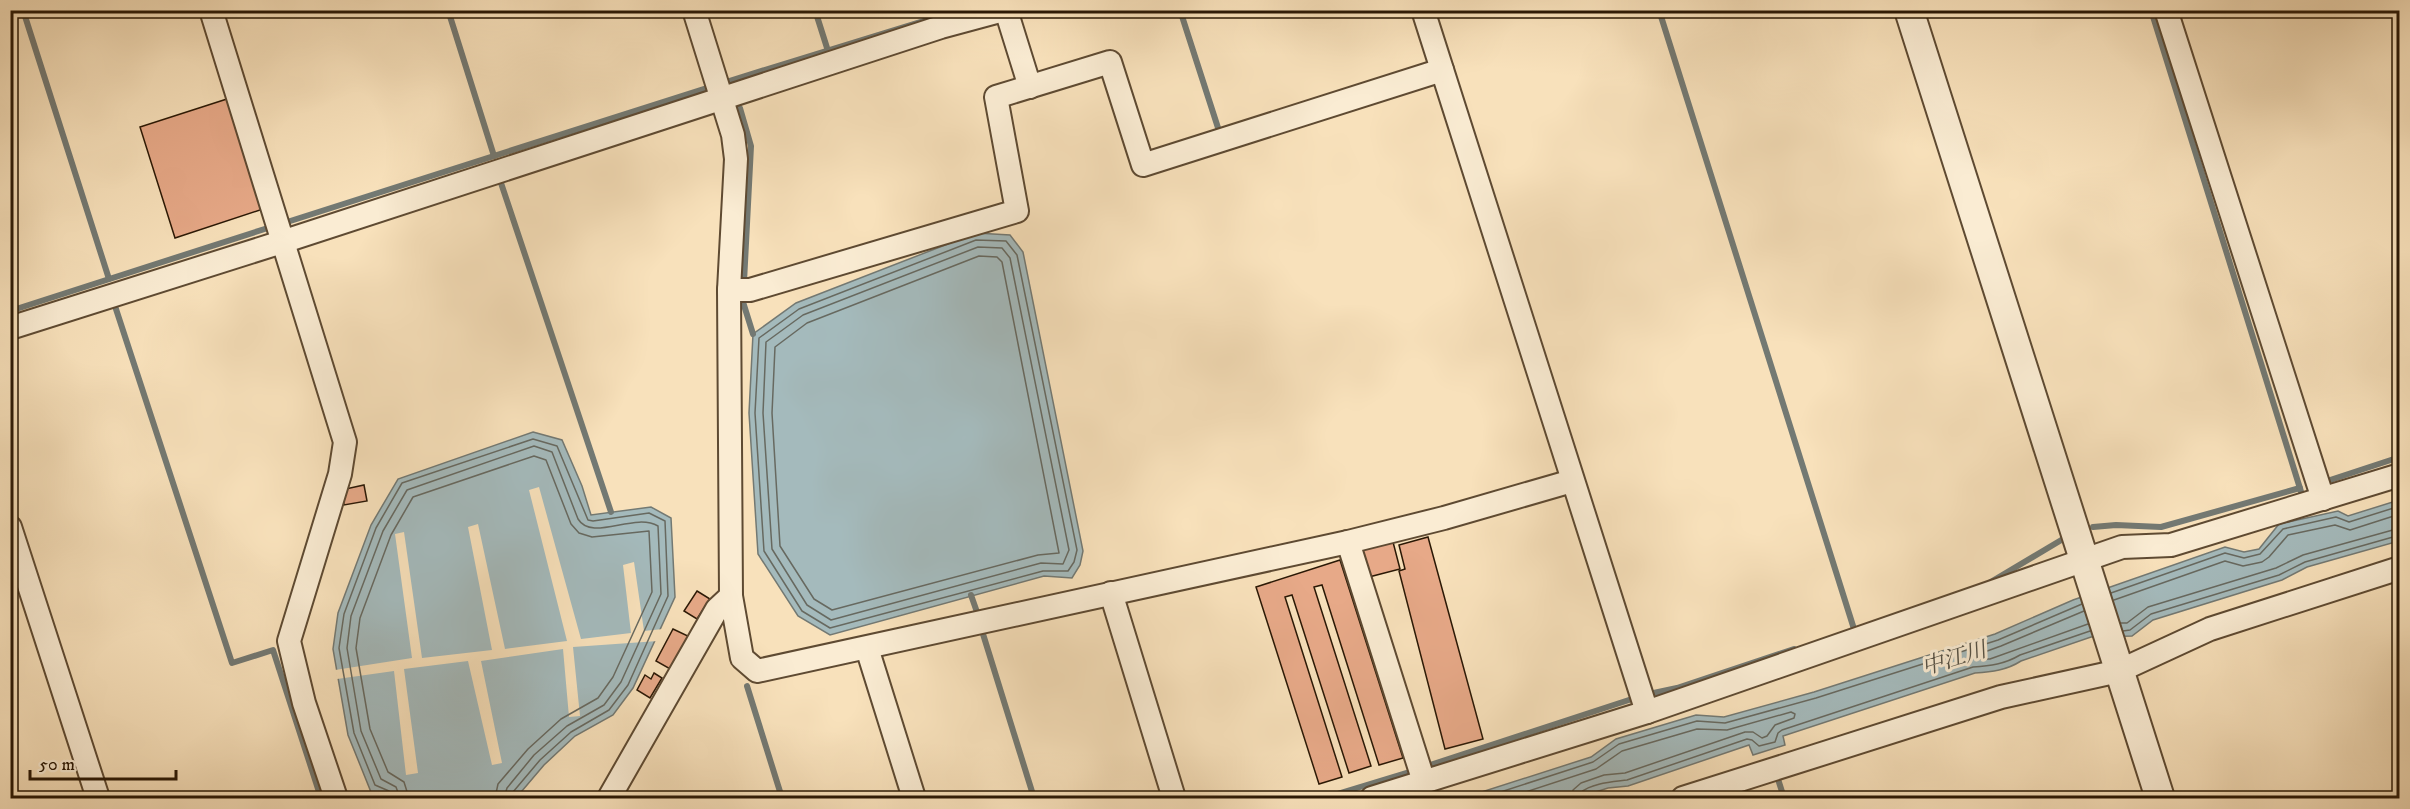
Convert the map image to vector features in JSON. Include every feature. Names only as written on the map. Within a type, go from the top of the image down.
[{"type":"street","points":[[211,10],[285,241],[345,442],[340,474],[289,641],[304,703],[336,798]]},
{"type":"street","points":[[694,10],[733,135],[736,159],[729,290],[731,596],[742,658],[757,671],[1348,542],[1444,518],[1572,481]]},
{"type":"street","points":[[10,328],[722,98],[938,19],[1005,10],[1029,87]]},
{"type":"street","points":[[1423,10],[1647,712]]},
{"type":"street","points":[[1909,10],[2160,798]]},
{"type":"street","points":[[2166,10],[2323,499]]},
{"type":"street","points":[[729,290],[750,290],[1017,211],[996,97],[1110,62],[1143,165],[1442,70]]},
{"type":"street","points":[[1372,798],[1647,712],[2122,547],[2171,545],[2400,475]]},
{"type":"street","points":[[10,527],[98,798]]},
{"type":"street","points":[[1348,542],[1424,782]]},
{"type":"street","points":[[1683,798],[2001,696],[2117,664],[2210,629],[2400,568]]},
{"type":"street","points":[[1111,593],[1174,798]]},
{"type":"street","points":[[609,798],[717,609],[731,596]]},
{"type":"street","points":[[867,648],[914,798]]},
{"type":"water","points":[[976,233],[1010,235],[1023,252],[1083,551],[1080,565],[1072,578],[1044,576],[830,635],[798,616],[758,554],[749,413],[753,334],[796,303]]},
{"type":"water","points":[[533,432],[562,440],[582,486],[591,515],[651,507],[671,518],[675,597],[633,688],[613,715],[575,736],[544,765],[516,798],[396,798],[371,792],[348,735],[333,649],[338,613],[371,525],[398,479]]},
{"type":"water","name":"中江川","points":[[2399,500],[2399,541],[2307,567],[2282,580],[2153,620],[2132,636],[2091,637],[2005,668],[1975,673],[1783,736],[1785,745],[1753,755],[1749,745],[1628,786],[1608,788],[1577,798],[1463,798],[1591,757],[1616,739],[1696,715],[1724,717],[1814,692],[1995,634],[2073,600],[2225,547],[2244,552],[2259,549],[2279,524],[2338,511],[2348,516]]},
{"type":"pier","points":[[539,487],[581,639],[631,633],[623,565],[634,562],[644,631],[663,629],[658,641],[573,647],[580,716],[569,717],[563,649],[481,661],[502,763],[492,765],[468,661],[404,669],[418,773],[406,775],[394,671],[337,679],[335,670],[412,658],[395,534],[404,532],[422,658],[492,650],[468,527],[478,524],[505,649],[567,641],[529,490]]},
{"type":"building","points":[[230,98],[266,208],[175,238],[140,127]]},
{"type":"building","points":[[364,485],[367,501],[344,505],[341,490]]},
{"type":"building","points":[[1428,537],[1483,739],[1445,749],[1399,571],[1405,569],[1399,545]]},
{"type":"building","points":[[1393,542],[1400,569],[1365,578],[1358,551]]},
{"type":"building","points":[[1340,560],[1403,758],[1379,765],[1322,585],[1314,587],[1371,766],[1349,773],[1292,595],[1285,597],[1342,777],[1319,784],[1256,587]]},
{"type":"building","points":[[697,591],[710,599],[697,619],[684,611]]},
{"type":"building","points":[[673,629],[690,637],[672,670],[656,661]]},
{"type":"building","points":[[654,673],[662,678],[650,698],[637,690],[645,675],[651,679]]},
{"type":"waterway","points":[[23,10],[109,279]]},
{"type":"waterway","points":[[448,10],[494,156]]},
{"type":"waterway","points":[[815,10],[828,51]]},
{"type":"waterway","points":[[946,13],[955,10]]},
{"type":"waterway","points":[[1180,10],[1220,134]]},
{"type":"waterway","points":[[1659,10],[1854,629]]},
{"type":"waterway","points":[[2151,10],[2303,498]]},
{"type":"waterway","points":[[726,82],[930,19]]},
{"type":"waterway","points":[[284,223],[710,87]]},
{"type":"waterway","points":[[740,108],[751,146],[744,282]]},
{"type":"waterway","points":[[500,180],[611,512]]},
{"type":"waterway","points":[[10,311],[271,227]]},
{"type":"waterway","points":[[743,302],[753,334]]},
{"type":"waterway","points":[[114,303],[232,663],[273,650],[321,798]]},
{"type":"waterway","points":[[2324,482],[2400,457]]},
{"type":"waterway","points":[[2093,527],[2116,525],[2161,527],[2300,488]]},
{"type":"waterway","points":[[1989,583],[2063,539]]},
{"type":"waterway","points":[[971,595],[978,615]]},
{"type":"waterway","points":[[983,634],[1034,798]]},
{"type":"waterway","points":[[1649,694],[1677,688],[1794,649]]},
{"type":"waterway","points":[[747,686],[782,798]]},
{"type":"waterway","points":[[1427,766],[1635,698]]},
{"type":"waterway","points":[[1324,798],[1416,770]]},
{"type":"waterway","points":[[1777,776],[1784,798]]}]
